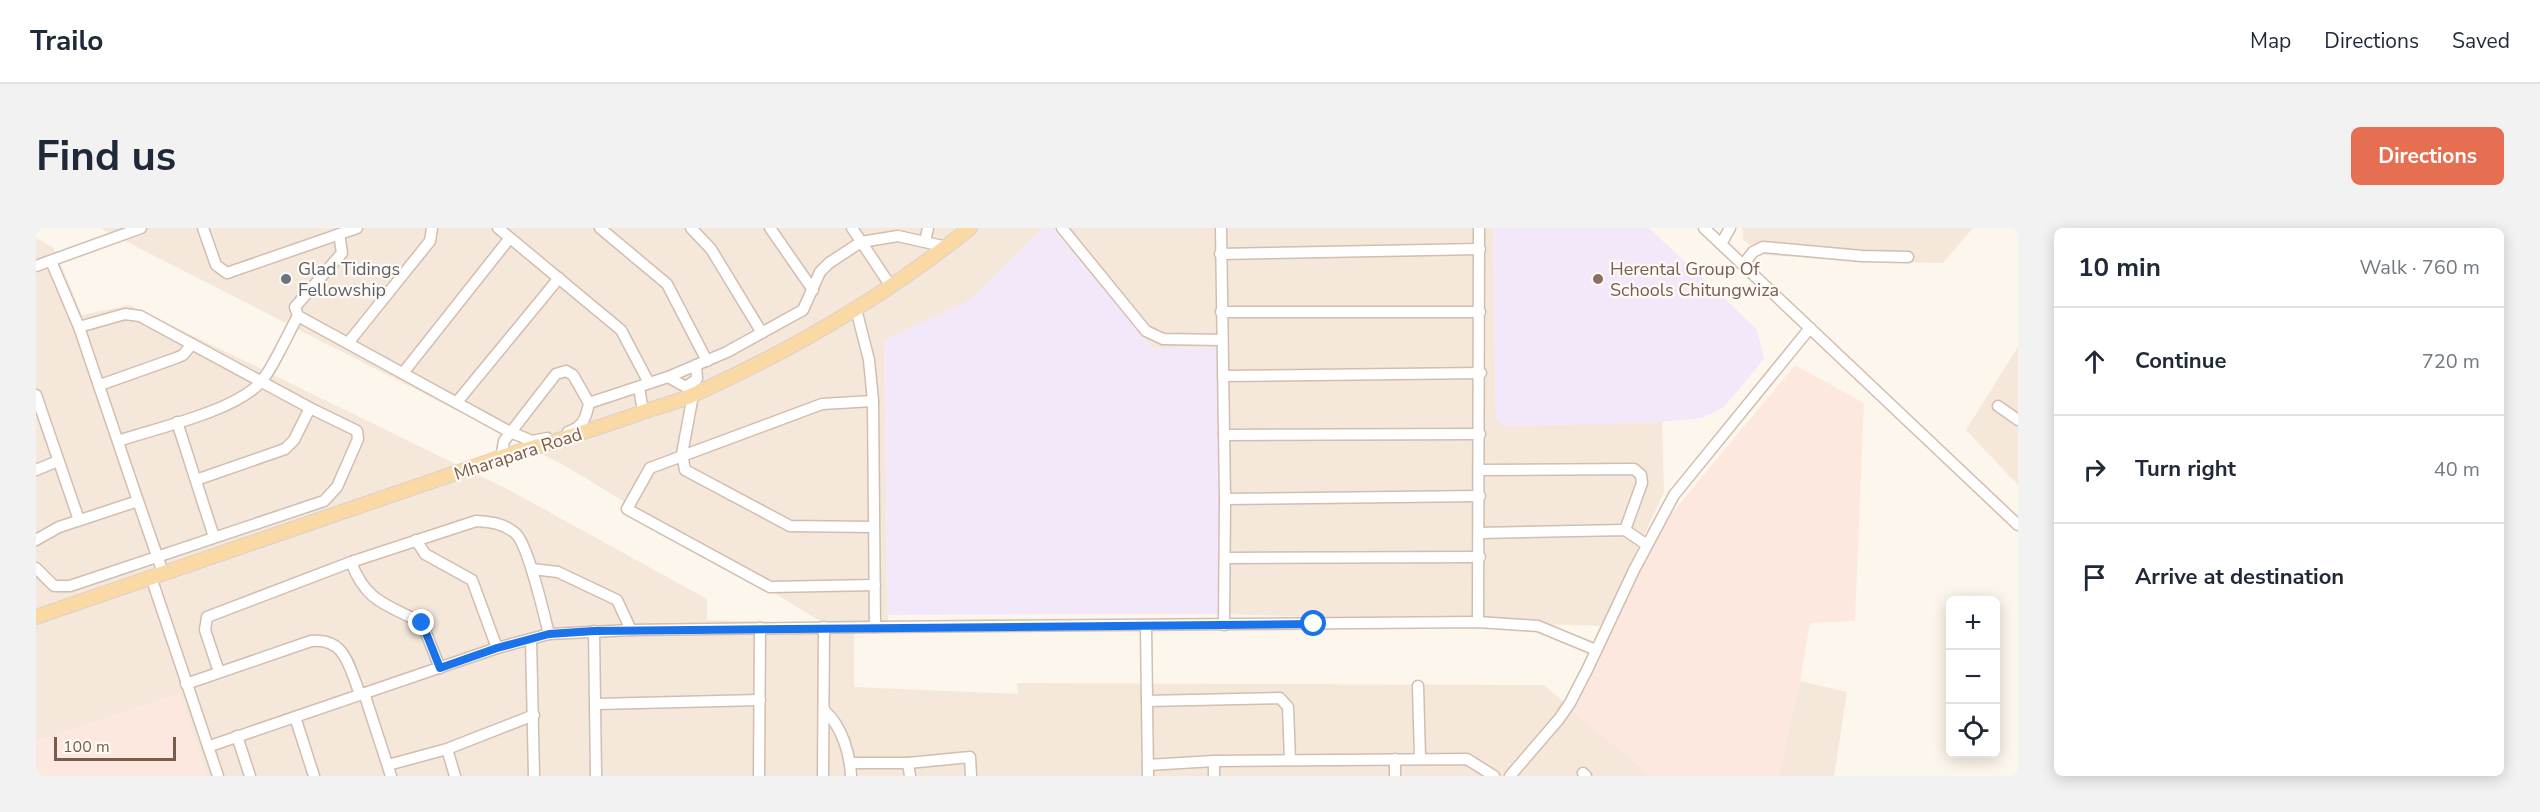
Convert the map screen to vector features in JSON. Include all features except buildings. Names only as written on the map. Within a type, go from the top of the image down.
[{"type":"main road","name":"Mharapara Road","points":[[36,617],[501,458],[594,430],[643,412],[770,357],[856,309],[947,247],[970,228]]},
{"type":"street","points":[[36,266],[141,228]]},
{"type":"street","points":[[203,228],[216,265],[227,273],[357,228]]},
{"type":"street","points":[[348,343],[430,241],[432,228]]},
{"type":"street","points":[[498,228],[621,330],[644,385],[643,412]]},
{"type":"street","points":[[600,228],[667,284],[707,361]]},
{"type":"street","points":[[692,228],[711,249],[762,333]]},
{"type":"street","points":[[770,228],[813,290]]},
{"type":"street","points":[[852,228],[890,285]]},
{"type":"street","points":[[925,241],[928,228]]},
{"type":"street","points":[[1062,228],[1146,331],[1163,339],[1222,340]]},
{"type":"street","points":[[1221,228],[1226,499],[1224,625]]},
{"type":"street","points":[[1478,622],[1481,373],[1479,228]]},
{"type":"street","points":[[1704,228],[2018,525]]},
{"type":"street","points":[[1721,244],[1730,228]]},
{"type":"street","points":[[118,441],[234,402],[261,382],[298,316],[296,307],[342,253],[339,234]]},
{"type":"street","points":[[590,404],[707,361],[802,310],[820,272],[829,263],[861,242],[898,236],[947,247]]},
{"type":"street","points":[[403,373],[509,239]]},
{"type":"street","points":[[1743,265],[1753,252],[1763,247],[1862,256],[1908,257]]},
{"type":"street","points":[[1220,254],[1480,249]]},
{"type":"street","points":[[51,261],[80,327],[156,556],[157,575],[186,684],[210,746],[218,776]]},
{"type":"street","points":[[457,402],[560,278]]},
{"type":"street","points":[[856,309],[869,360],[873,401],[875,627]]},
{"type":"street","points":[[1221,312],[1480,312]]},
{"type":"street","points":[[36,568],[54,586],[70,586],[324,501],[332,495],[358,439],[357,432],[140,316],[131,315],[80,327]]},
{"type":"street","points":[[298,316],[510,432],[532,441],[577,429],[586,418],[590,404],[573,375],[566,371],[556,374],[510,432],[504,441],[501,458]]},
{"type":"street","points":[[1510,776],[1559,719],[1674,495],[1810,328]]},
{"type":"street","points":[[100,385],[183,355],[192,344]]},
{"type":"street","points":[[696,365],[698,379],[689,391],[682,454],[685,470],[790,526],[873,527]]},
{"type":"street","points":[[1223,376],[1481,373]]},
{"type":"street","points":[[668,377],[689,391]]},
{"type":"street","points":[[873,401],[822,404],[682,454],[650,468],[627,509],[770,587],[875,585]]},
{"type":"street","points":[[37,402],[79,520]]},
{"type":"street","points":[[1998,406],[2018,420]]},
{"type":"street","points":[[196,480],[285,449],[294,440],[310,408]]},
{"type":"street","points":[[177,422],[214,537]]},
{"type":"street","points":[[1224,435],[1480,434]]},
{"type":"street","points":[[36,470],[58,461]]},
{"type":"street","points":[[1480,470],[1634,469],[1641,475],[1642,483],[1625,530]]},
{"type":"street","points":[[1226,499],[1480,496]]},
{"type":"street","points":[[36,540],[59,527],[138,501]]},
{"type":"street","points":[[219,672],[205,630],[207,617],[351,562],[476,521],[496,522],[517,534],[532,569],[549,634]]},
{"type":"street","points":[[1480,533],[1625,530],[1647,545]]},
{"type":"street","points":[[416,540],[425,554],[472,580],[497,648]]},
{"type":"street","points":[[1225,558],[1480,557]]},
{"type":"street","points":[[351,562],[358,582],[368,594],[422,623],[440,668]]},
{"type":"street","points":[[532,569],[558,572],[618,600],[631,630]]},
{"type":"street","points":[[210,746],[497,648],[549,634],[631,630],[824,627],[1478,622],[1538,626],[1596,650]]},
{"type":"street","points":[[1146,626],[1148,770],[1214,761],[1420,758],[1467,759],[1494,776]]},
{"type":"street","points":[[823,776],[824,627]]},
{"type":"street","points":[[759,776],[760,628]]},
{"type":"street","points":[[594,631],[596,776]]},
{"type":"street","points":[[531,639],[534,776]]},
{"type":"street","points":[[186,684],[311,640],[336,645],[342,651],[362,694],[390,770],[534,715]]},
{"type":"street","points":[[1418,686],[1420,758]]},
{"type":"street","points":[[1147,701],[1280,698],[1288,707],[1290,760]]},
{"type":"street","points":[[596,704],[760,700]]},
{"type":"street","points":[[825,711],[837,722],[850,763],[851,776]]},
{"type":"street","points":[[295,717],[314,776]]},
{"type":"street","points":[[237,736],[250,776]]},
{"type":"street","points":[[447,749],[455,776]]},
{"type":"street","points":[[850,763],[908,762],[970,757],[972,776]]},
{"type":"street","points":[[1395,759],[1395,776]]},
{"type":"street","points":[[1214,761],[1214,776]]},
{"type":"street","points":[[908,762],[909,776]]},
{"type":"shaded area","points":[[100,228],[1043,228],[970,300],[884,341],[888,622],[820,621],[567,467]]},
{"type":"shaded area","points":[[1043,228],[1053,228],[1152,348],[1214,347],[1219,358],[1222,614],[888,615],[884,340],[970,300]]},
{"type":"shaded area","points":[[1053,228],[1493,228],[1496,418],[1505,426],[1662,422],[1664,492],[1602,626],[1222,614],[1152,348]]},
{"type":"shaded area","name":"Herental Group Of Schools Chitungwiza","points":[[1493,228],[1649,228],[1757,329],[1764,359],[1724,407],[1702,418],[1662,422],[1504,426],[1496,418]]},
{"type":"shaded area","points":[[1742,228],[1973,228],[1943,263],[1872,262],[1765,255],[1743,240]]},
{"type":"shaded area","points":[[36,238],[54,248],[82,315],[130,305],[511,491],[707,599],[707,620],[854,624],[854,687],[1018,694],[1017,683],[1544,685],[1651,776],[207,776],[180,694],[36,742]]},
{"type":"shaded area","points":[[2018,347],[2018,485],[1966,430]]},
{"type":"shaded area","points":[[1795,365],[1864,403],[1855,621],[1810,623],[1800,681],[1778,776],[1651,776],[1571,711],[1664,523]]},
{"type":"shaded area","points":[[1800,681],[1847,692],[1834,776],[1778,776]]},
{"type":"shaded area","points":[[180,694],[207,776],[36,776],[36,742]]},
{"type":"place","name":"Glad Tidings Fellowship","points":[[286,279]]},
{"type":"place","name":"Herental Group Of Schools Chitungwiza","points":[[1598,279]]},
{"type":"route","points":[[422,623],[440,668],[497,648],[549,634],[594,631],[1314,624]]}]
